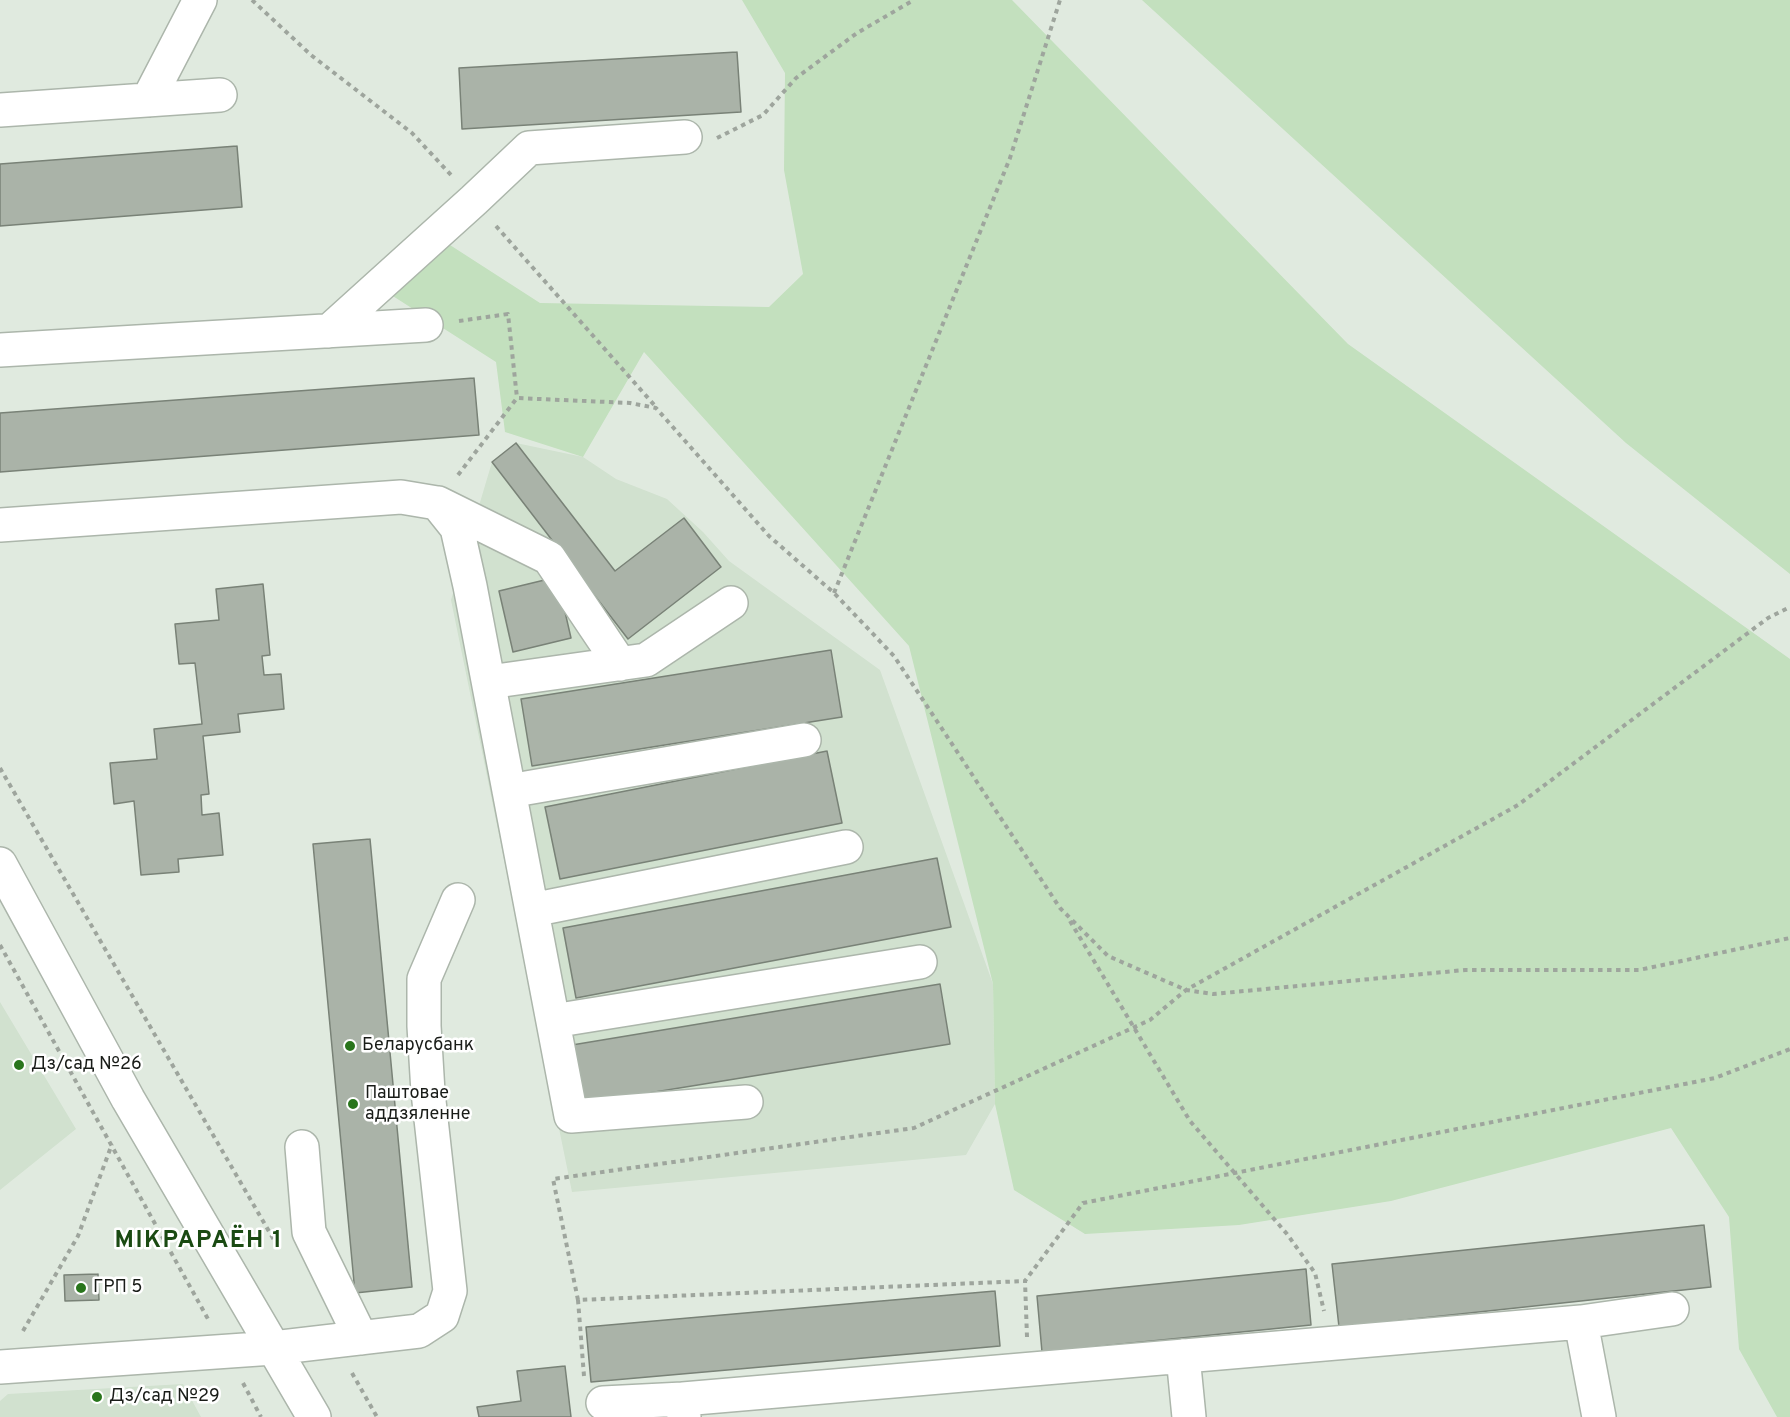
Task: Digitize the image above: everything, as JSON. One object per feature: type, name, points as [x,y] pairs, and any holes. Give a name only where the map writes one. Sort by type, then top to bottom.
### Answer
[{"type":"street","points":[[148,100],[200,0]]},
{"type":"street","points":[[0,110],[220,95]]},
{"type":"street","points":[[329,331],[529,148],[685,137]]},
{"type":"street","points":[[0,350],[426,325]]},
{"type":"street","points":[[0,525],[401,497],[437,503],[549,558],[620,664]]},
{"type":"street","points":[[437,503],[457,528],[470,586],[571,1116],[746,1102]]},
{"type":"street","points":[[489,682],[646,660],[731,603]]},
{"type":"street","points":[[509,791],[804,740]]},
{"type":"street","points":[[532,910],[846,847]]},
{"type":"street","points":[[0,864],[128,1099],[314,1417]]},
{"type":"street","points":[[0,1367],[225,1352],[347,1340],[419,1331],[442,1316],[450,1292],[428,1092],[424,979],[458,900]]},
{"type":"street","points":[[553,1021],[920,962]]},
{"type":"street","points":[[302,1147],[309,1232],[347,1340]]},
{"type":"street","points":[[603,1403],[683,1408],[1027,1369],[1581,1322],[1671,1309]]},
{"type":"street","points":[[1581,1322],[1599,1417]]},
{"type":"street","points":[[1183,1356],[1189,1417]]},
{"type":"path","points":[[685,137],[720,138],[763,115],[796,78],[857,33],[914,0]]},
{"type":"path","points":[[834,593],[1010,158],[1060,0]]},
{"type":"path","points":[[426,325],[508,314],[517,398],[437,503]]},
{"type":"path","points":[[517,398],[630,404],[656,408],[769,536],[834,593],[894,656],[1066,915],[1108,956],[1186,990],[1213,994],[1465,970],[1639,970],[1790,938]]},
{"type":"path","points":[[603,1403],[585,1393],[578,1300],[553,1179],[914,1128],[1150,1020],[1186,990],[1518,805],[1768,618],[1790,607]]},
{"type":"path","points":[[0,768],[280,1249]]},
{"type":"path","points":[[1066,915],[1190,1120],[1287,1234],[1315,1273],[1331,1344]]},
{"type":"path","points":[[0,945],[261,1417]]},
{"type":"path","points":[[1027,1369],[1025,1281],[1083,1203],[1715,1078],[1790,1049]]},
{"type":"path","points":[[22,1333],[78,1236],[128,1099]]},
{"type":"path","points":[[578,1300],[1025,1281]]},
{"type":"path","points":[[347,1340],[377,1417]]},
{"type":"shaded area","points":[[516,443],[583,457],[616,479],[667,499],[703,532],[729,561],[880,670],[993,984],[995,1104],[966,1155],[572,1192],[451,600],[492,462]]},
{"type":"shaded area","name":"Дз/сад №26","points":[[0,1002],[76,1129],[0,1190]]},
{"type":"shaded area","name":"Дз/сад №29","points":[[183,1384],[201,1417],[0,1417],[0,1401],[8,1394]]},
{"type":"green space","points":[[742,0],[1012,0],[1348,344],[1790,659],[1790,1417],[1777,1417],[1739,1349],[1729,1217],[1671,1128],[1391,1201],[1239,1225],[1085,1234],[1014,1190],[995,1104],[993,984],[909,646],[644,352],[583,457],[505,432],[496,362],[385,291],[422,227],[540,303],[769,307],[803,274],[784,170],[785,73]]},
{"type":"green space","points":[[1142,0],[1790,0],[1790,574],[1626,443]]},
{"type":"building","points":[[737,52],[741,112],[462,129],[459,68]]},
{"type":"building","points":[[237,146],[242,207],[0,226],[0,164]]},
{"type":"building","points":[[474,378],[479,435],[0,472],[0,413]]},
{"type":"building","points":[[516,443],[615,571],[684,518],[721,567],[628,639],[492,462]]},
{"type":"building","points":[[557,577],[571,638],[513,652],[499,591]]},
{"type":"building","points":[[263,584],[270,655],[262,656],[264,675],[281,674],[284,709],[238,714],[240,732],[203,736],[209,794],[201,795],[202,815],[219,813],[223,855],[178,859],[179,872],[141,875],[134,801],[114,804],[110,763],[157,759],[154,729],[202,724],[195,663],[179,664],[175,624],[219,620],[216,589]]},
{"type":"building","points":[[831,650],[842,717],[532,766],[521,699]]},
{"type":"building","points":[[827,751],[842,823],[560,879],[545,807]]},
{"type":"building","points":[[370,839],[412,1287],[355,1293],[313,844]]},
{"type":"building","points":[[937,858],[951,927],[576,998],[563,928]]},
{"type":"building","points":[[940,984],[950,1044],[581,1104],[572,1045]]},
{"type":"building","points":[[1704,1225],[1711,1287],[1339,1327],[1332,1264]]},
{"type":"building","points":[[1306,1269],[1311,1325],[1042,1352],[1037,1296]]},
{"type":"building","name":"ГРП 5","points":[[98,1274],[99,1300],[65,1301],[64,1275]]},
{"type":"building","points":[[995,1291],[1000,1346],[591,1382],[586,1327]]},
{"type":"building","points":[[565,1366],[571,1417],[479,1417],[477,1407],[521,1401],[517,1371]]},
{"type":"place","name":"Беларусбанк","points":[[350,1046]]},
{"type":"place","name":"Дз/сад №26","points":[[19,1065]]},
{"type":"place","name":"Паштовае аддзяленне","points":[[353,1104]]},
{"type":"place","name":"ГРП 5","points":[[81,1288]]},
{"type":"place","name":"Дз/сад №29","points":[[97,1397]]},
{"type":"district","name":"МІКРАРАЁН 1","points":[[199,1242]]}]
